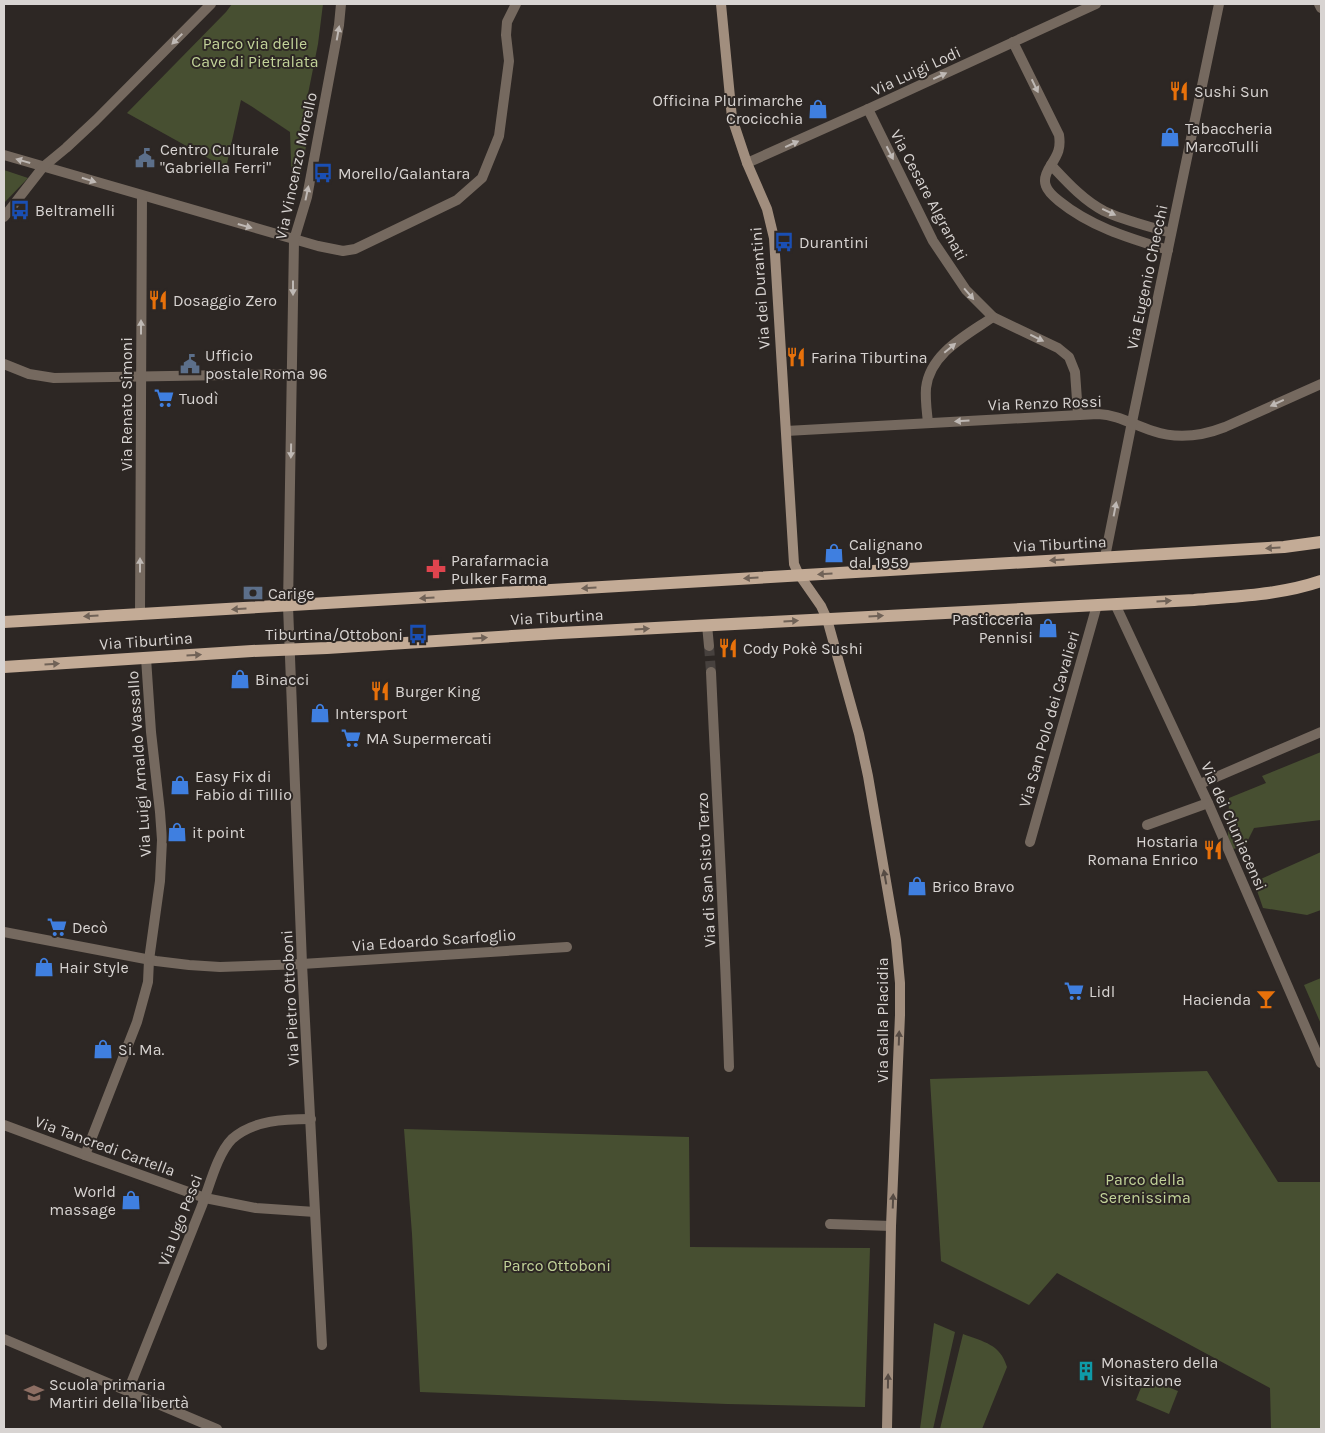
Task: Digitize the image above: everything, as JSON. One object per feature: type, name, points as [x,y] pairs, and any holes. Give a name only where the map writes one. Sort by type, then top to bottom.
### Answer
[{"type":"main road","name":"Via dei Durantini","points":[[721,4],[732,118],[747,163],[767,209],[774,238],[792,553],[800,575]]},
{"type":"main road","name":"Via Tiburtina","points":[[4,622],[1284,548],[1321,542]]},
{"type":"main road","points":[[800,575],[828,619]]},
{"type":"main road","name":"Via Tiburtina","points":[[4,667],[707,625],[1115,604],[1263,594],[1321,581]]},
{"type":"main road","name":"Via Galla Placidia","points":[[828,619],[855,718],[868,776],[898,954],[900,1015],[891,1226],[887,1429]]},
{"type":"street","points":[[4,217],[42,167],[96,120],[211,4]]},
{"type":"street","name":"Via Vincenzo Morello","points":[[288,606],[294,240],[306,197],[339,25],[341,4]]},
{"type":"street","points":[[4,155],[294,240],[335,250],[355,249],[457,200],[482,178],[499,136],[509,61],[506,35],[507,22],[516,4]]},
{"type":"street","name":"Via Luigi Lodi","points":[[747,163],[1096,4]]},
{"type":"street","name":"Via Eugenio Checchi","points":[[1106,557],[1132,422],[1219,4]]},
{"type":"street","points":[[1319,4],[1321,8]]},
{"type":"street","points":[[1013,42],[1058,135],[1060,149],[1045,175],[1046,187],[1051,194],[1085,219],[1106,230],[1168,250]]},
{"type":"street","name":"Via Cesare Algranati","points":[[868,109],[938,249],[966,290],[994,317],[1058,348],[1069,357],[1075,372],[1078,414]]},
{"type":"street","points":[[1051,165],[1080,194],[1098,207],[1120,217],[1172,233]]},
{"type":"street","name":"Via Renato Simoni","points":[[140,613],[142,196]]},
{"type":"street","points":[[928,424],[926,390],[932,369],[940,357],[952,346],[994,317]]},
{"type":"street","points":[[4,364],[29,374],[54,378],[293,374]]},
{"type":"street","name":"Via Renzo Rossi","points":[[786,431],[1098,414],[1114,415],[1151,431],[1187,435],[1207,433],[1225,427],[1321,384]]},
{"type":"street","name":"Via dei Cluniacensi","points":[[1115,604],[1200,784],[1321,1063]]},
{"type":"street","name":"Via San Polo dei Cavalieri","points":[[1030,842],[1097,605]]},
{"type":"street","points":[[288,606],[290,650]]},
{"type":"street","points":[[707,625],[709,646]]},
{"type":"street","name":"Via Pietro Ottoboni","points":[[290,650],[302,964],[322,1345]]},
{"type":"street","name":"Via Luigi Arnaldo Vassallo","points":[[85,1155],[141,1009],[148,982],[149,960],[158,902],[162,840],[146,658]]},
{"type":"street","name":"Via di San Sisto Terzo","points":[[711,672],[718,839],[725,942],[729,1067]]},
{"type":"street","points":[[1200,784],[1321,732]]},
{"type":"street","points":[[1147,825],[1208,803]]},
{"type":"street","name":"Via Edoardo Scarfoglio","points":[[4,932],[149,960],[220,967],[302,964],[567,947]]},
{"type":"street","name":"Via Ugo Pesci","points":[[128,1391],[223,1151],[236,1136],[264,1123],[311,1119]]},
{"type":"street","name":"Via Tancredi Cartella","points":[[4,1125],[205,1198],[256,1208],[315,1212]]},
{"type":"street","points":[[830,1224],[891,1226]]},
{"type":"street","points":[[4,1339],[217,1429]]},
{"type":"green space","name":"Parco via delle Cave di Pietralata","points":[[232,4],[323,4],[318,44],[302,124],[310,125],[298,189],[292,189],[290,132],[241,100],[226,168],[127,113]]},
{"type":"green space","points":[[4,170],[28,178],[4,203]]},
{"type":"green space","points":[[1321,752],[1321,820],[1254,828],[1245,846],[1233,849],[1228,837],[1229,798],[1266,783],[1262,776]]},
{"type":"green space","points":[[1321,852],[1321,910],[1307,915],[1263,908],[1254,882]]},
{"type":"green space","points":[[1321,978],[1321,1024],[1304,985]]},
{"type":"green space","name":"Parco della Serenissima","points":[[1207,1071],[1278,1182],[1321,1182],[1321,1429],[1271,1429],[1270,1388],[1057,1273],[1029,1305],[941,1261],[930,1079]]},
{"type":"green space","name":"Parco Ottoboni","points":[[404,1129],[689,1137],[690,1247],[870,1248],[865,1407],[727,1404],[420,1392],[412,1234]]},
{"type":"green space","points":[[934,1323],[955,1332],[933,1429],[920,1429]]},
{"type":"green space","points":[[963,1334],[996,1349],[1004,1359],[1007,1367],[982,1429],[940,1429]]},
{"type":"green space","points":[[1145,1378],[1178,1391],[1169,1414],[1136,1400]]},
{"type":"tunnel","points":[[709,646],[711,672]]},
{"type":"place","name":"Sushi Sun","points":[[1179,91]]},
{"type":"place","name":"Officina Plurimarche Crocicchia","points":[[818,109]]},
{"type":"place","name":"Tabaccheria MarcoTulli","points":[[1170,137]]},
{"type":"place","name":"Centro Culturale \"Gabriella Ferri\"","points":[[145,158]]},
{"type":"place","name":"Morello/Galantara","points":[[323,173]]},
{"type":"place","name":"Beltramelli","points":[[20,210]]},
{"type":"place","name":"Durantini","points":[[784,242]]},
{"type":"place","name":"Dosaggio Zero","points":[[158,300]]},
{"type":"place","name":"Farina Tiburtina","points":[[796,357]]},
{"type":"place","name":"Ufficio postale Roma 96","points":[[190,364]]},
{"type":"place","name":"Tuodì","points":[[164,398]]},
{"type":"place","name":"Calignano dal 1959","points":[[834,553]]},
{"type":"place","name":"Parafarmacia Pulker Farma","points":[[436,569]]},
{"type":"place","name":"Carige","points":[[253,593]]},
{"type":"place","name":"Pasticceria Pennisi","points":[[1048,628]]},
{"type":"place","name":"Tiburtina/Ottoboni","points":[[418,634]]},
{"type":"place","name":"Cody Pokè Sushi","points":[[728,648]]},
{"type":"place","name":"Binacci","points":[[240,679]]},
{"type":"place","name":"Burger King","points":[[380,691]]},
{"type":"place","name":"Intersport","points":[[320,713]]},
{"type":"place","name":"MA Supermercati","points":[[351,738]]},
{"type":"place","name":"Easy Fix di Fabio di Tillio","points":[[180,785]]},
{"type":"place","name":"it point","points":[[177,832]]},
{"type":"place","name":"Hostaria Romana Enrico","points":[[1213,850]]},
{"type":"place","name":"Brico Bravo","points":[[917,886]]},
{"type":"place","name":"Decò","points":[[57,927]]},
{"type":"place","name":"Hair Style","points":[[44,967]]},
{"type":"place","name":"Lidl","points":[[1074,991]]},
{"type":"place","name":"Hacienda","points":[[1266,999]]},
{"type":"place","name":"Si. Ma.","points":[[103,1049]]},
{"type":"place","name":"World massage","points":[[131,1200]]},
{"type":"place","name":"Monastero della Visitazione","points":[[1086,1371]]},
{"type":"place","name":"Scuola primaria Martiri della libertà","points":[[34,1393]]}]
